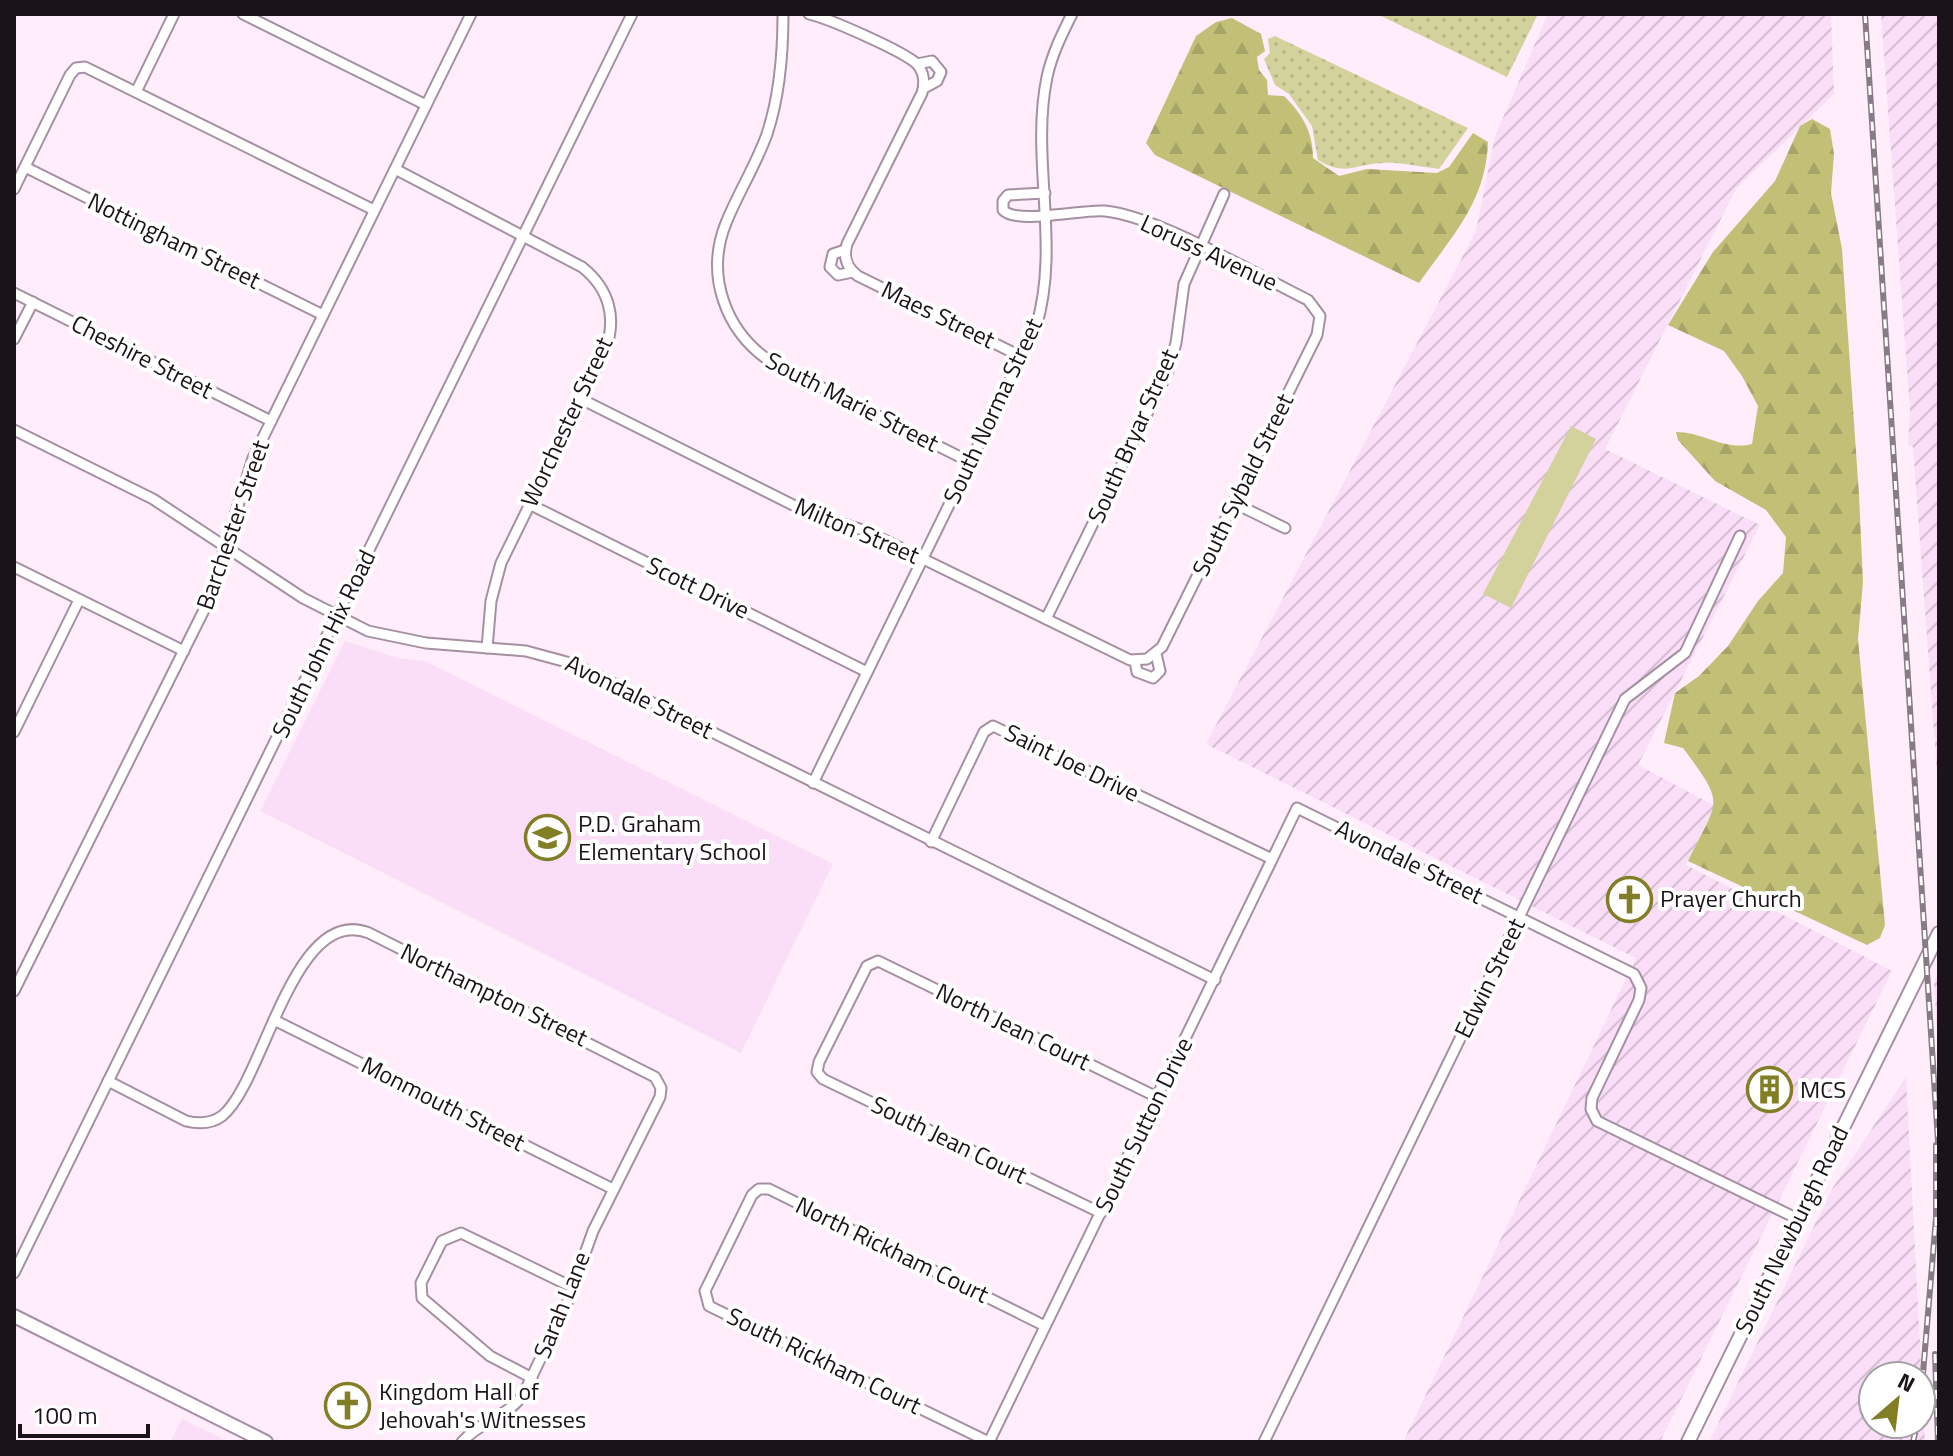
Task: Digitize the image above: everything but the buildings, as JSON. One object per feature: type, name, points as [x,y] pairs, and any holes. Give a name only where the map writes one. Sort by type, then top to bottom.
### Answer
[{"type":"main road","name":"South Newburgh Road","points":[[1688,1442],[1939,933]]},
{"type":"main road","points":[[14,1316],[266,1442]]},
{"type":"street","points":[[136,92],[174,14]]},
{"type":"street","points":[[243,14],[426,105]]},
{"type":"street","name":"Barchester Street","points":[[14,991],[21,984],[207,604],[243,481],[471,14]]},
{"type":"street","name":"South John Hix Road","points":[[14,1273],[632,14]]},
{"type":"street","name":"South Marie Street","points":[[783,14],[780,75],[772,117],[719,245],[718,279],[725,308],[743,338],[771,362],[970,462]]},
{"type":"street","name":"Maes Street","points":[[809,14],[832,21],[917,64],[932,61],[941,72],[937,81],[924,88],[845,250],[846,261],[853,272],[1022,357]]},
{"type":"street","name":"South Norma Street","points":[[813,783],[1022,357],[1043,299],[1045,91],[1055,49],[1072,14]]},
{"type":"street","points":[[917,64],[924,88]]},
{"type":"street","points":[[14,189],[76,68],[85,67],[374,210]]},
{"type":"street","name":"Nottingham Street","points":[[25,167],[323,315]]},
{"type":"street","name":"Worchester Street","points":[[395,169],[589,272],[608,301],[612,317],[609,339],[497,576],[487,648]]},
{"type":"street","name":"Loruss Avenue","points":[[1045,193],[1010,194],[1002,206],[1005,213],[1013,217],[1119,213],[1145,221],[1308,300],[1319,312]]},
{"type":"street","name":"South Bryar Street","points":[[1046,619],[1168,371],[1176,343],[1184,284],[1224,194]]},
{"type":"street","name":"Maes Street","points":[[845,250],[833,254],[830,267],[838,275],[853,272]]},
{"type":"street","name":"Cheshire Street","points":[[14,293],[271,421]]},
{"type":"street","points":[[14,339],[33,302]]},
{"type":"street","name":"South Sybald Street","points":[[1153,678],[1160,671],[1152,657],[1234,503],[1317,335],[1319,312]]},
{"type":"street","name":"Milton Street","points":[[581,399],[813,515],[866,531],[1135,661],[1137,672],[1153,678]]},
{"type":"street","name":"Avondale Street","points":[[14,430],[153,499],[338,617],[397,639],[539,653],[574,664],[1215,980]]},
{"type":"street","points":[[1234,503],[1285,528]]},
{"type":"street","name":"Scott Drive","points":[[529,504],[867,672]]},
{"type":"street","name":"Edwin Street","points":[[1264,1442],[1625,699],[1685,653],[1740,536]]},
{"type":"street","points":[[14,567],[184,651]]},
{"type":"street","points":[[14,732],[79,600]]},
{"type":"street","points":[[1135,661],[1152,657]]},
{"type":"street","name":"Saint Joe Drive","points":[[931,842],[984,732],[993,726],[1272,859]]},
{"type":"street","name":"Avondale Street","points":[[1297,808],[1629,970],[1639,981],[1639,1000],[1592,1098],[1591,1109],[1597,1121],[1798,1219]]},
{"type":"street","name":"South Sutton Drive","points":[[989,1442],[1297,808]]},
{"type":"street","name":"Northampton Street","points":[[274,1020],[323,939],[345,929],[369,933],[616,1055],[650,1073],[660,1084],[660,1097],[613,1189]]},
{"type":"street","name":"North Jean Court","points":[[823,1055],[869,964],[881,963],[1157,1097]]},
{"type":"street","points":[[108,1081],[186,1121],[200,1123],[217,1119],[232,1105],[274,1020]]},
{"type":"street","name":"Monmouth Street","points":[[274,1020],[613,1189]]},
{"type":"street","name":"South Jean Court","points":[[823,1055],[817,1072],[823,1079],[1101,1213]]},
{"type":"street","name":"Sarah Lane","points":[[462,1442],[479,1425],[514,1406],[532,1378],[574,1288],[593,1231],[613,1189]]},
{"type":"street","name":"North Rickham Court","points":[[705,1299],[705,1291],[755,1192],[769,1189],[1045,1326]]},
{"type":"street","points":[[532,1378],[490,1356],[454,1322],[424,1301],[420,1293],[421,1283],[442,1241],[461,1233],[574,1288]]},
{"type":"street","name":"South Rickham Court","points":[[705,1299],[712,1308],[989,1442]]},
{"type":"shaded area","points":[[1377,14],[1538,14],[1507,77]]},
{"type":"shaded area","points":[[1548,14],[1831,14],[1834,94],[1736,189],[1605,449],[1760,525],[1638,765],[1715,806],[1686,865],[1892,971],[1660,1442],[1403,1442],[1636,958],[1206,744],[1476,231],[1495,136]]},
{"type":"shaded area","points":[[1881,14],[1939,14],[1939,801],[1913,447],[1908,445],[1910,411]]},
{"type":"shaded area","points":[[1275,36],[1468,128],[1439,169],[1390,163],[1343,169],[1328,165],[1318,160],[1312,126],[1289,94],[1275,85],[1264,59],[1270,53],[1268,39]]},
{"type":"shaded area","points":[[1571,426],[1596,439],[1511,608],[1483,594]]},
{"type":"shaded area","name":"P.D. Graham Elementary School","points":[[345,641],[398,658],[425,661],[833,864],[741,1053],[260,811]]},
{"type":"shaded area","points":[[1939,972],[1939,1062],[1934,982]]},
{"type":"shaded area","points":[[1906,1077],[1921,1360],[1857,1360],[1857,1440],[1925,1442],[1709,1442],[1832,1189]]},
{"type":"shaded area","points":[[182,1419],[229,1442],[170,1442]]},
{"type":"green space","points":[[1232,18],[1261,34],[1265,51],[1257,57],[1259,70],[1267,80],[1268,95],[1284,96],[1309,131],[1313,158],[1339,176],[1367,169],[1437,173],[1449,167],[1473,133],[1488,142],[1486,163],[1474,201],[1455,234],[1419,283],[1155,155],[1146,143],[1196,36],[1216,22]]},
{"type":"green space","points":[[1812,119],[1830,129],[1834,154],[1831,193],[1842,249],[1859,495],[1863,582],[1858,639],[1885,925],[1880,938],[1867,945],[1688,861],[1711,813],[1712,793],[1683,748],[1664,743],[1675,693],[1699,676],[1728,646],[1758,601],[1783,573],[1786,537],[1766,510],[1715,481],[1678,440],[1676,432],[1733,445],[1752,444],[1758,406],[1724,351],[1668,325],[1713,252],[1775,181],[1800,126]]},
{"type":"railway","points":[[1865,14],[1939,1157]]},
{"type":"railway","points":[[1936,1145],[1936,1229]]},
{"type":"railway","points":[[1924,1360],[1936,1218]]},
{"type":"railway","points":[[1935,1354],[1938,1442]]},
{"type":"place","name":"P.D. Graham Elementary School","points":[[547,838]]},
{"type":"place","name":"Prayer Church","points":[[1629,899]]},
{"type":"place","name":"MCS","points":[[1769,1090]]},
{"type":"place","name":"Kingdom Hall of Jehovah's Witnesses","points":[[348,1406]]}]
